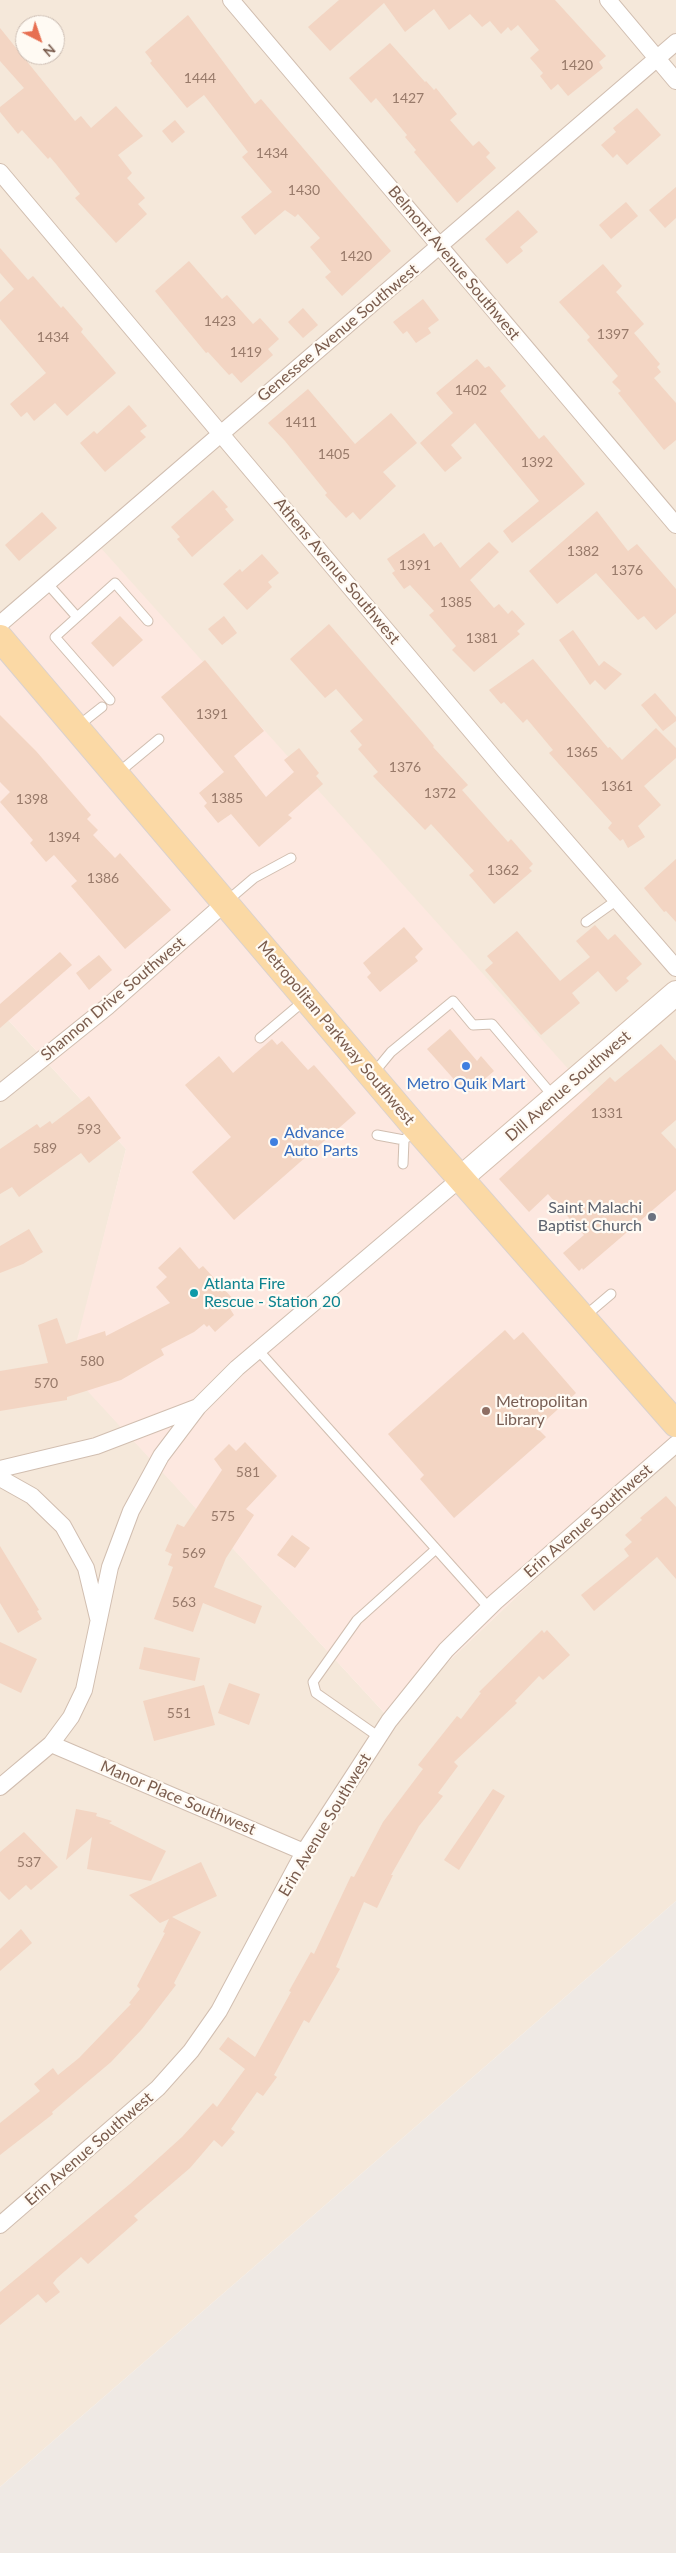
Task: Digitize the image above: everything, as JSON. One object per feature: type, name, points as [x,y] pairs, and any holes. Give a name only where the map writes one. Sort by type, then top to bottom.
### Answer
[{"type":"main road","name":"Metropolitan Parkway Southwest","points":[[0,638],[372,1075],[411,1134],[461,1178],[676,1424]]},
{"type":"main road","name":"Dill Avenue Southwest","points":[[461,1178],[676,993]]},
{"type":"street","name":"Belmont Avenue Southwest","points":[[231,0],[676,525]]},
{"type":"street","points":[[608,0],[676,81]]},
{"type":"street","name":"Genessee Avenue Southwest","points":[[0,624],[676,42]]},
{"type":"street","name":"Athens Avenue Southwest","points":[[0,172],[676,968]]},
{"type":"street","name":"Shannon Drive Southwest","points":[[0,1093],[107,1007],[225,903]]},
{"type":"street","points":[[0,1787],[51,1744],[71,1717],[84,1690],[110,1567],[130,1512],[161,1456],[198,1407],[258,1350],[461,1178]]},
{"type":"street","points":[[0,1469],[96,1446],[198,1407]]},
{"type":"street","name":"Erin Avenue Southwest","points":[[0,2225],[158,2088],[191,2051],[219,2011],[304,1852],[379,1737],[446,1650],[489,1608],[676,1444]]},
{"type":"street","points":[[0,1478],[32,1496],[63,1526],[86,1568],[99,1622]]},
{"type":"street","name":"Manor Place Southwest","points":[[51,1744],[304,1852]]},
{"type":"lane","points":[[47,583],[77,617]]},
{"type":"lane","points":[[110,700],[55,637],[115,583],[148,621]]},
{"type":"lane","points":[[76,728],[102,707]]},
{"type":"lane","points":[[116,775],[159,739]]},
{"type":"lane","points":[[225,903],[254,878],[291,858]]},
{"type":"lane","points":[[586,922],[617,900]]},
{"type":"lane","points":[[260,1038],[307,998]]},
{"type":"lane","points":[[372,1075],[391,1052],[453,1001],[474,1025],[492,1024],[554,1098]]},
{"type":"lane","points":[[377,1135],[411,1134],[403,1164]]},
{"type":"lane","points":[[583,1318],[611,1294]]},
{"type":"lane","points":[[258,1350],[489,1608]]},
{"type":"lane","points":[[379,1737],[316,1693],[313,1682],[357,1620],[436,1549]]},
{"type":"shaded area","points":[[0,0],[676,0],[676,1189],[0,618]]},
{"type":"shaded area","points":[[92,538],[676,1189],[676,1445],[389,1718],[69,1371],[126,1149],[0,1011],[0,618]]},
{"type":"shaded area","points":[[0,1011],[126,1149],[70,1371],[389,1718],[676,1445],[676,1901],[0,2487]]},
{"type":"shaded area","points":[[676,1901],[676,2553],[0,2553],[0,2487]]},
{"type":"building","points":[[339,0],[555,0],[606,56],[599,62],[603,68],[568,96],[558,84],[551,90],[540,76],[543,73],[530,58],[539,50],[518,25],[511,31],[508,27],[501,34],[490,21],[482,27],[470,14],[449,30],[434,9],[405,32],[384,3],[330,51],[308,27]]},
{"type":"building","points":[[188,15],[255,104],[261,99],[391,251],[342,296],[325,277],[331,272],[310,247],[320,238],[298,214],[295,217],[285,210],[255,235],[241,217],[272,192],[242,157],[248,152],[204,95],[187,108],[150,63],[152,61],[145,52]]},
{"type":"building","points":[[0,28],[15,47],[15,65],[30,65],[75,121],[81,116],[91,128],[116,106],[143,136],[118,155],[132,173],[127,178],[145,198],[138,204],[147,214],[116,243],[75,198],[80,194],[50,157],[48,159],[22,130],[18,134],[0,112],[0,107],[24,88],[0,61]]},
{"type":"building","points":[[390,43],[425,82],[434,90],[436,88],[457,114],[450,120],[473,146],[479,141],[490,153],[486,157],[496,168],[457,203],[414,152],[416,150],[405,137],[407,135],[376,98],[371,103],[349,78]]},
{"type":"building","points":[[637,108],[661,135],[627,165],[617,154],[613,158],[601,145],[616,132],[613,128]]},
{"type":"building","points":[[175,120],[185,132],[172,143],[162,131]]},
{"type":"building","points":[[676,187],[676,218],[665,228],[649,210]]},
{"type":"building","points":[[626,202],[638,216],[611,239],[599,225]]},
{"type":"building","points":[[518,210],[538,232],[520,247],[523,251],[507,264],[485,239]]},
{"type":"building","points":[[0,248],[28,280],[33,276],[61,308],[63,306],[83,329],[81,332],[116,373],[67,416],[55,403],[34,421],[27,412],[21,417],[10,404],[46,373],[0,319],[0,302],[14,289],[0,273]]},
{"type":"building","points":[[189,261],[222,299],[227,295],[253,324],[260,318],[279,339],[268,349],[273,355],[241,383],[232,373],[229,375],[208,352],[206,353],[155,291]]},
{"type":"building","points":[[603,264],[622,286],[616,292],[644,324],[634,333],[660,364],[657,367],[661,372],[654,378],[676,403],[676,440],[664,450],[618,393],[621,391],[612,382],[618,376],[587,340],[590,337],[559,302]]},
{"type":"building","points":[[423,299],[439,320],[428,328],[431,333],[416,343],[407,331],[403,334],[393,322]]},
{"type":"building","points":[[303,308],[318,325],[303,338],[288,322]]},
{"type":"building","points":[[477,359],[485,368],[489,366],[506,386],[500,391],[539,439],[544,435],[585,484],[512,543],[503,531],[539,501],[475,423],[451,445],[462,458],[445,472],[420,443],[453,413],[436,393]]},
{"type":"building","points":[[308,389],[355,444],[391,413],[417,443],[383,472],[396,486],[360,520],[353,512],[346,518],[325,495],[327,493],[285,441],[268,423]]},
{"type":"building","points":[[129,405],[147,426],[140,431],[146,437],[105,472],[80,443],[94,431],[97,434]]},
{"type":"building","points":[[213,490],[228,507],[225,509],[234,520],[192,557],[177,539],[180,537],[171,527]]},
{"type":"building","points":[[597,511],[628,551],[637,544],[676,589],[676,613],[656,630],[644,616],[638,620],[596,573],[557,604],[529,571]]},
{"type":"building","points":[[42,512],[57,528],[19,561],[5,545]]},
{"type":"building","points":[[424,533],[434,547],[441,542],[460,568],[489,542],[499,552],[470,580],[494,608],[499,604],[508,614],[512,610],[525,624],[517,631],[520,634],[474,672],[452,650],[456,646],[429,615],[434,611],[410,585],[404,589],[392,573],[395,571],[387,559]]},
{"type":"building","points":[[262,554],[279,573],[268,582],[272,587],[247,610],[223,584],[240,569],[242,572]]},
{"type":"building","points":[[120,616],[143,640],[113,667],[91,643]]},
{"type":"building","points":[[224,616],[237,633],[222,645],[208,629]]},
{"type":"building","points":[[329,624],[424,734],[433,747],[468,785],[462,790],[508,842],[511,839],[533,864],[529,868],[532,871],[494,904],[469,875],[474,871],[431,824],[425,830],[373,776],[378,772],[358,749],[362,745],[350,731],[363,720],[336,689],[325,698],[290,659]]},
{"type":"building","points":[[573,630],[599,666],[604,661],[622,674],[605,690],[595,680],[590,685],[559,640]]},
{"type":"building","points":[[533,659],[608,748],[610,747],[622,760],[656,728],[676,748],[676,758],[644,786],[661,805],[638,826],[645,837],[628,848],[623,839],[620,841],[608,828],[612,823],[549,753],[553,750],[527,719],[523,723],[504,702],[501,704],[489,690]]},
{"type":"building","points":[[205,660],[264,731],[234,756],[266,797],[294,772],[284,760],[299,748],[319,773],[316,776],[323,784],[288,815],[292,818],[259,847],[231,814],[218,823],[204,806],[207,803],[199,793],[224,772],[161,697]]},
{"type":"building","points":[[655,693],[676,717],[676,721],[663,731],[641,705]]},
{"type":"building","points":[[0,715],[36,751],[91,815],[87,819],[98,830],[93,835],[115,858],[120,853],[171,910],[125,949],[71,886],[77,881],[54,855],[46,862],[30,843],[33,840],[0,802],[10,792],[0,782]]},
{"type":"building","points":[[676,859],[676,922],[666,911],[664,912],[644,888]]},
{"type":"building","points":[[595,925],[608,940],[615,934],[642,964],[626,978],[629,981],[616,992],[598,971],[572,993],[580,1003],[541,1035],[485,970],[493,963],[487,956],[517,931],[560,981],[590,957],[576,941]]},
{"type":"building","points":[[404,927],[423,949],[415,957],[418,961],[380,992],[367,977],[371,973],[363,963]]},
{"type":"building","points":[[60,952],[72,965],[0,1028],[0,1004]]},
{"type":"building","points":[[99,955],[112,970],[89,990],[76,973]]},
{"type":"building","name":"Metro Quik Mart","points":[[450,1029],[477,1061],[481,1056],[494,1071],[467,1094],[427,1049]]},
{"type":"building","name":"Advance Auto Parts","points":[[272,1039],[277,1045],[282,1041],[308,1070],[314,1065],[356,1113],[234,1220],[192,1172],[231,1137],[185,1085],[219,1056],[233,1073]]},
{"type":"building","points":[[661,1044],[676,1061],[676,1120],[661,1133],[676,1149],[676,1190],[583,1270],[582,1268],[579,1271],[563,1253],[584,1235],[548,1194],[529,1212],[499,1179],[610,1077],[615,1082]]},
{"type":"building","points":[[89,1096],[121,1138],[89,1163],[81,1153],[19,1197],[12,1187],[0,1194],[0,1149],[37,1124],[40,1128],[50,1121],[52,1124]]},
{"type":"building","points":[[29,1229],[43,1252],[23,1264],[0,1273],[0,1246]]},
{"type":"building","points":[[180,1247],[199,1269],[203,1266],[233,1299],[227,1304],[234,1315],[215,1332],[209,1325],[207,1327],[204,1324],[194,1332],[161,1349],[164,1355],[121,1380],[67,1397],[67,1400],[0,1411],[0,1371],[48,1363],[38,1325],[57,1318],[66,1344],[105,1331],[106,1336],[170,1303],[156,1287],[167,1277],[158,1268]]},
{"type":"building","name":"Metropolitan Library","points":[[505,1330],[514,1340],[523,1332],[576,1393],[537,1428],[546,1437],[454,1518],[420,1479],[424,1475],[388,1434]]},
{"type":"building","points":[[245,1442],[277,1476],[246,1509],[254,1515],[226,1558],[214,1587],[262,1606],[255,1624],[203,1603],[193,1632],[154,1619],[173,1567],[168,1565],[172,1554],[165,1551],[177,1524],[184,1527],[222,1470],[214,1459],[229,1444],[236,1451]]},
{"type":"building","points":[[666,1496],[676,1507],[676,1579],[657,1557],[594,1611],[581,1595],[629,1556],[624,1549],[632,1542],[625,1535],[642,1520],[640,1518]]},
{"type":"building","points":[[292,1535],[310,1548],[295,1568],[277,1555]]},
{"type":"building","points":[[0,1546],[39,1610],[37,1611],[42,1619],[18,1633],[0,1603]]},
{"type":"building","points":[[542,1630],[544,1633],[547,1630],[570,1655],[543,1680],[539,1676],[515,1701],[517,1703],[454,1762],[458,1766],[438,1793],[443,1796],[419,1826],[391,1875],[393,1875],[377,1908],[364,1902],[336,1967],[340,1969],[309,2023],[304,2020],[274,2075],[277,2077],[263,2096],[257,2092],[231,2129],[235,2132],[222,2147],[214,2140],[190,2168],[134,2216],[138,2220],[88,2264],[81,2257],[57,2278],[53,2283],[60,2292],[46,2303],[38,2294],[0,2325],[0,2292],[130,2184],[182,2137],[213,2103],[217,2107],[245,2069],[219,2049],[228,2037],[255,2057],[311,1952],[314,1954],[351,1876],[354,1877],[383,1822],[423,1769],[418,1765],[457,1716],[461,1719],[481,1693],[479,1692]]},
{"type":"building","points":[[0,1642],[37,1659],[21,1693],[0,1683]]},
{"type":"building","points":[[144,1647],[200,1658],[195,1681],[139,1669]]},
{"type":"building","points":[[229,1683],[260,1694],[249,1725],[218,1713]]},
{"type":"building","points":[[204,1685],[215,1725],[154,1741],[143,1701]]},
{"type":"building","points":[[493,1789],[505,1796],[459,1870],[444,1860]]},
{"type":"building","points":[[76,1809],[97,1813],[96,1816],[112,1821],[109,1823],[166,1851],[151,1881],[87,1869],[92,1837],[66,1860]]},
{"type":"building","points":[[24,1832],[58,1867],[31,1890],[26,1885],[9,1900],[0,1891],[0,1852]]},
{"type":"building","points":[[201,1862],[217,1896],[172,1917],[201,1932],[174,1983],[176,1985],[142,2029],[111,2062],[52,2112],[53,2114],[0,2155],[0,2123],[40,2091],[34,2084],[53,2068],[58,2075],[79,2058],[131,2004],[129,2003],[140,1989],[137,1986],[165,1933],[163,1932],[169,1919],[160,1923],[129,1895]]},
{"type":"building","points":[[21,1929],[32,1943],[0,1971],[0,1949]]},
{"type":"place","name":"Metro Quik Mart","points":[[466,1066]]},
{"type":"place","name":"Advance Auto Parts","points":[[274,1142]]},
{"type":"place","name":"Saint Malachi Baptist Church","points":[[652,1217]]},
{"type":"place","name":"Atlanta Fire Rescue - Station 20","points":[[194,1293]]},
{"type":"place","name":"Metropolitan Library","points":[[486,1411]]}]
